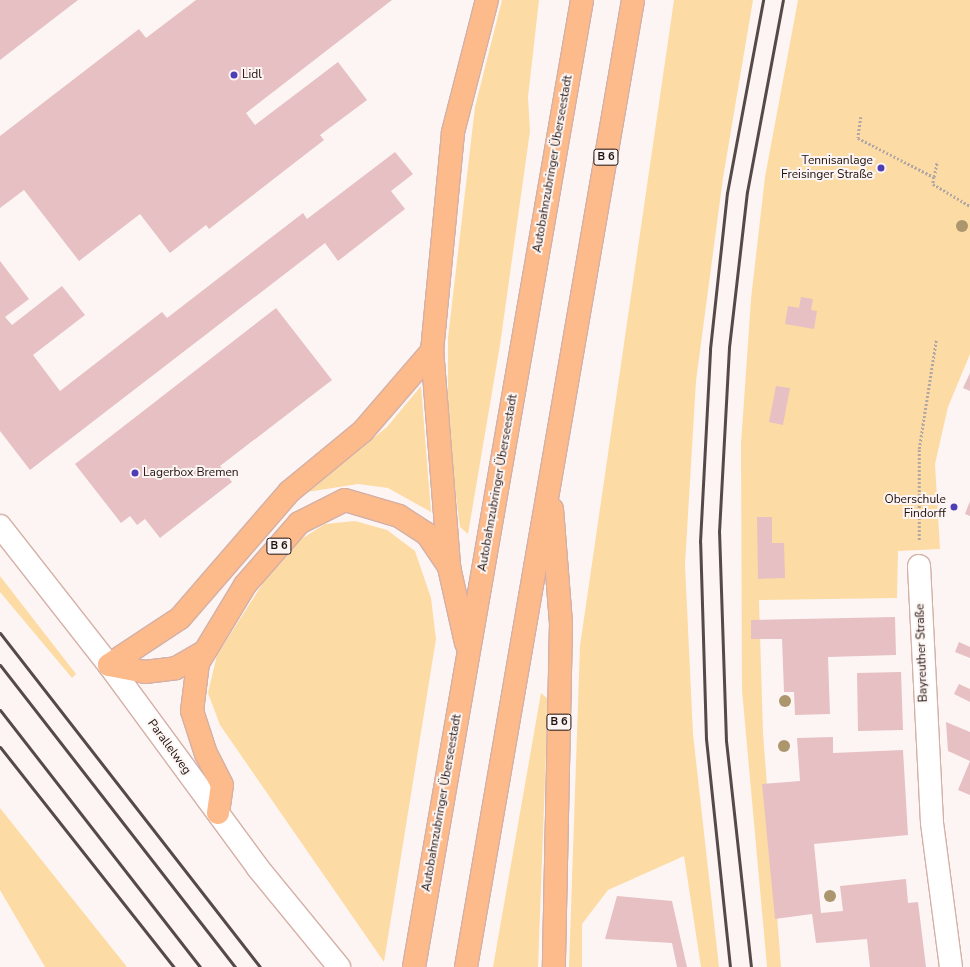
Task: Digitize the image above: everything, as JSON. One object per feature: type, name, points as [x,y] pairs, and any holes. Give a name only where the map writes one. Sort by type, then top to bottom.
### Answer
[{"type":"highway","name":"B 6","points":[[468,653],[449,567],[432,351],[453,132],[487,0]]},
{"type":"highway","name":"Autobahnzubringer Überseestadt","points":[[414,967],[582,0]]},
{"type":"highway","name":"B 6","points":[[466,967],[633,0]]},
{"type":"highway","name":"B 6","points":[[109,665],[180,618],[288,492],[363,431],[432,351]]},
{"type":"highway","name":"B 6","points":[[550,477],[561,624],[554,967]]},
{"type":"highway","name":"B 6","points":[[218,813],[222,785],[206,754],[192,711],[198,663],[245,586],[299,523],[345,500],[399,516],[427,534],[449,567]]},
{"type":"highway","name":"B 6","points":[[109,665],[145,672],[176,668],[204,652]]},
{"type":"street","name":"Parallelweg","points":[[0,526],[109,665],[218,813],[339,967]]},
{"type":"street","name":"Bayreuther Straße","points":[[919,566],[932,823],[951,967]]},
{"type":"path","points":[[861,116],[858,138],[934,178]]},
{"type":"path","points":[[938,161],[933,184],[970,206]]},
{"type":"path","points":[[919,566],[918,449],[936,340]]},
{"type":"shaded area","points":[[502,0],[539,0],[528,97],[530,131],[500,345],[468,534],[460,527],[454,481],[448,411],[448,338],[475,107]]},
{"type":"shaded area","points":[[674,0],[753,0],[723,178],[696,381],[685,565],[693,734],[719,967],[701,967],[684,856],[608,890],[582,924],[582,967],[569,967],[580,646]]},
{"type":"shaded area","points":[[798,0],[970,0],[970,354],[948,407],[935,464],[940,549],[898,551],[897,598],[759,600],[763,733],[781,967],[767,967],[742,690],[741,444],[751,299],[765,177]]},
{"type":"shaded area","points":[[421,386],[431,512],[388,488],[358,484],[307,492],[387,427]]},
{"type":"shaded area","points":[[355,521],[387,530],[415,551],[431,598],[436,639],[384,962],[220,725],[208,693],[217,655],[265,580],[295,543],[325,524]]},
{"type":"shaded area","points":[[0,576],[76,674],[72,678],[0,592]]},
{"type":"shaded area","points":[[541,693],[548,699],[538,967],[493,967]]},
{"type":"shaded area","points":[[0,808],[127,967],[45,967],[0,890]]},
{"type":"building","points":[[0,0],[78,0],[0,60]]},
{"type":"building","points":[[196,0],[392,0],[246,113],[255,125],[338,62],[367,100],[320,135],[324,140],[209,229],[206,225],[170,253],[140,214],[79,261],[24,190],[0,208],[0,136],[139,29],[146,38]]},
{"type":"building","points":[[395,152],[413,174],[391,191],[405,209],[338,261],[325,243],[30,470],[0,431],[0,261],[29,299],[5,317],[12,325],[62,286],[85,315],[33,355],[60,391],[162,312],[167,318],[303,213],[307,219]]},
{"type":"building","points":[[801,297],[813,299],[811,310],[817,311],[814,329],[785,324],[788,306],[799,308]]},
{"type":"building","points":[[276,308],[332,380],[220,466],[232,482],[160,538],[145,519],[137,525],[130,516],[121,523],[75,464]]},
{"type":"building","points":[[970,373],[970,391],[963,388]]},
{"type":"building","points":[[776,386],[790,388],[783,425],[769,422]]},
{"type":"building","points":[[970,501],[970,516],[965,514]]},
{"type":"building","points":[[757,517],[772,517],[772,543],[784,543],[785,578],[758,579]]},
{"type":"building","points":[[895,617],[896,655],[828,657],[830,714],[795,715],[794,692],[784,692],[782,639],[751,639],[751,620]]},
{"type":"building","points":[[959,642],[970,647],[970,658],[955,652]]},
{"type":"building","points":[[901,672],[903,730],[858,731],[857,673]]},
{"type":"building","points":[[959,684],[970,689],[970,702],[954,694]]},
{"type":"building","points":[[946,722],[970,732],[970,761],[948,751]]},
{"type":"building","points":[[833,737],[833,753],[903,750],[908,835],[814,844],[821,913],[843,911],[840,886],[906,879],[908,903],[918,902],[926,967],[870,967],[867,939],[816,943],[812,914],[775,919],[762,784],[800,781],[797,738]]},
{"type":"building","points":[[970,761],[970,795],[958,790]]},
{"type":"building","points":[[617,896],[672,901],[687,967],[677,967],[672,943],[605,939]]},
{"type":"railway","points":[[730,967],[706,739],[700,542],[710,349],[727,193],[763,0]]},
{"type":"railway","points":[[751,967],[726,741],[719,532],[729,347],[747,192],[783,0]]},
{"type":"railway","points":[[0,633],[260,967]]},
{"type":"railway","points":[[0,665],[235,967]]},
{"type":"railway","points":[[0,710],[200,967]]},
{"type":"railway","points":[[0,747],[174,967]]},
{"type":"place","name":"Lidl","points":[[234,75]]},
{"type":"place","name":"Tennisanlage Freisinger Straße","points":[[881,168]]},
{"type":"place","name":"Lagerbox Bremen","points":[[135,473]]},
{"type":"place","name":"Oberschule Findorff","points":[[954,507]]}]
